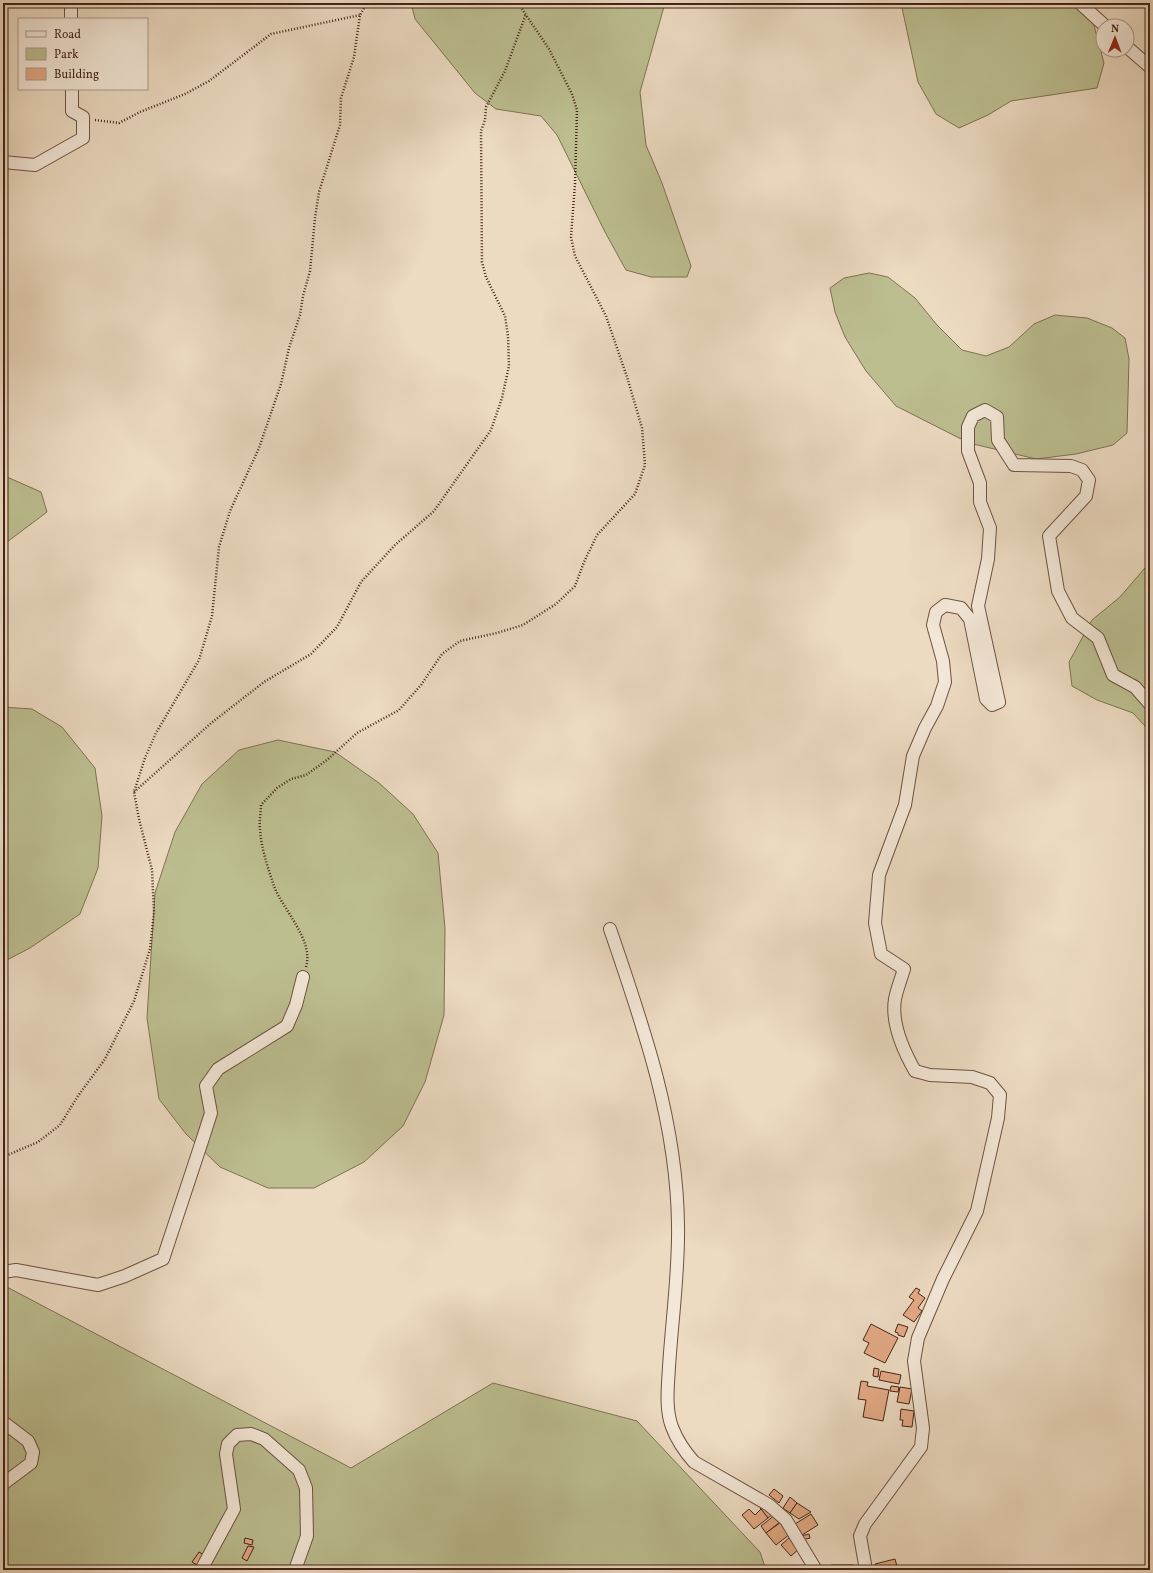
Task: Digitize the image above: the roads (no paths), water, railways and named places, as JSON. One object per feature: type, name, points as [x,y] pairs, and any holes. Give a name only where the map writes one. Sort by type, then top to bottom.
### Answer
[{"type":"street","points":[[71,3],[71,18]]},
{"type":"street","points":[[1080,3],[1096,18]]},
{"type":"street","points":[[1135,54],[1150,67]]},
{"type":"street","points":[[3,162],[35,165],[83,138],[83,117],[72,111],[72,90]]},
{"type":"street","points":[[866,1570],[860,1536],[865,1524],[921,1447],[923,1428],[914,1361],[918,1338],[943,1279],[977,1211],[998,1118],[1000,1095],[990,1083],[972,1077],[930,1075],[915,1071],[906,1055],[896,1020],[895,1000],[904,969],[882,954],[875,922],[879,875],[905,805],[913,756],[925,728],[937,706],[945,682],[943,661],[933,625],[936,612],[945,605],[961,608],[970,619],[986,699],[992,705],[999,702],[978,606],[988,559],[990,528],[980,502],[980,483],[968,451],[968,427],[973,416],[985,410],[997,417],[998,440],[1014,465],[1071,466],[1082,470],[1089,480],[1086,496],[1049,536],[1058,590],[1072,618],[1098,638],[1113,675],[1135,687],[1150,704]]},
{"type":"street","points":[[610,929],[644,1029],[661,1094],[666,1114],[675,1179],[678,1224],[677,1280],[671,1329],[667,1401],[671,1426],[685,1453],[694,1462],[769,1505],[786,1520],[816,1570]]},
{"type":"street","points":[[3,1272],[16,1270],[98,1286],[163,1259],[211,1113],[206,1086],[218,1069],[287,1026],[296,1005],[303,977]]},
{"type":"street","points":[[3,1422],[28,1442],[33,1452],[31,1463],[3,1484]]},
{"type":"street","points":[[201,1570],[234,1509],[226,1454],[228,1444],[237,1435],[252,1434],[264,1439],[299,1470],[306,1488],[307,1536],[295,1570]]}]
